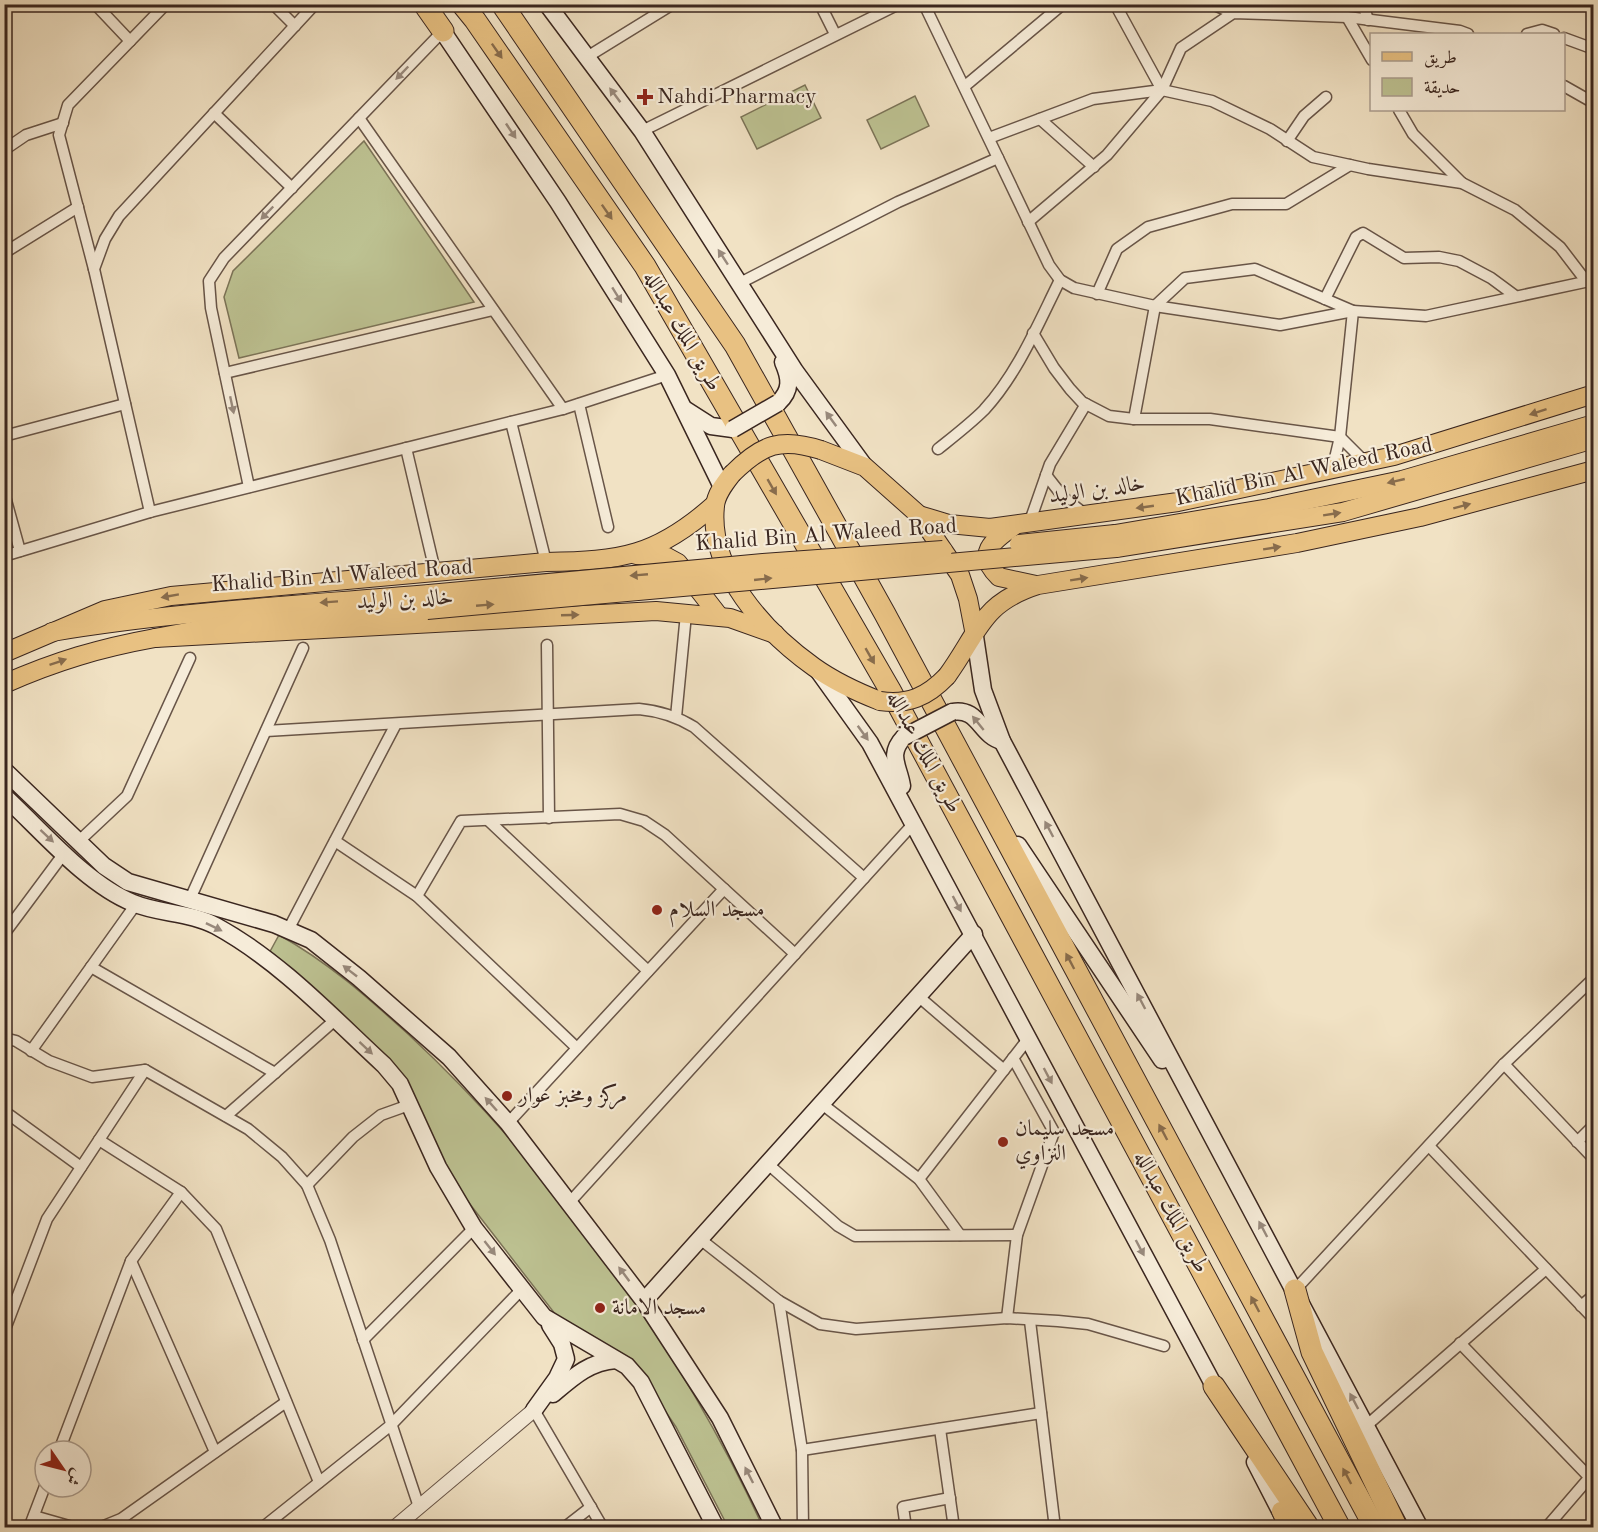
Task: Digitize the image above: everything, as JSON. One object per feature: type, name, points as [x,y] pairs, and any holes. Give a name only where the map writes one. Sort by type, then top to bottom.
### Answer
[{"type":"highway","points":[[422,4],[443,31]]},
{"type":"highway","name":"طريق الملك عبدالله","points":[[462,4],[645,266],[884,680],[1340,1527]]},
{"type":"highway","name":"طريق الملك عبدالله","points":[[502,4],[735,345],[969,770],[1375,1527]]},
{"type":"highway","points":[[1295,1290],[1312,1352],[1397,1527]]},
{"type":"highway","points":[[1214,1386],[1309,1527]]},
{"type":"main road","points":[[547,4],[642,131],[795,371],[865,467]]},
{"type":"main road","points":[[443,31],[558,202],[667,375],[723,488]]},
{"type":"main road","points":[[683,407],[696,418],[711,426],[733,429],[778,404],[787,393],[790,380],[776,338]]},
{"type":"main road","name":"خالد بن الوليد","points":[[920,515],[949,524],[990,528],[1178,502],[1332,471],[1464,436],[1593,394]]},
{"type":"main road","name":"Khalid Bin Al Waleed Road","points":[[1116,541],[1402,480],[1593,424]]},
{"type":"main road","name":"Khalid Bin Al Waleed Road","points":[[155,638],[219,626],[428,602],[1116,541],[1342,512],[1593,439]]},
{"type":"main road","name":"خالد بن الوليد","points":[[4,653],[105,610],[171,596],[435,571],[546,562],[601,561],[634,555],[689,528],[748,458],[770,445],[797,442],[865,467],[920,515],[960,575],[968,599],[974,630]]},
{"type":"main road","name":"خالد بن الوليد","points":[[723,488],[716,536],[721,559],[752,607],[777,635],[816,669],[880,701],[899,704],[933,689],[960,657],[974,630],[996,605],[1016,592],[1038,585],[1297,543],[1420,517],[1593,470]]},
{"type":"main road","points":[[1022,524],[996,538],[988,550],[988,562],[999,577],[1038,585]]},
{"type":"main road","points":[[634,555],[667,557],[678,563],[719,616]]},
{"type":"main road","name":"Khalid Bin Al Waleed Road","points":[[52,632],[134,618],[209,610],[428,602]]},
{"type":"main road","name":"خالد بن الوليد","points":[[4,684],[40,668],[100,648],[155,638],[656,611],[719,616],[745,621],[777,635]]},
{"type":"main road","points":[[974,630],[983,690],[1002,741],[1218,1143],[1420,1527]]},
{"type":"main road","points":[[816,669],[870,743],[902,801],[1289,1527]]},
{"type":"main road","points":[[902,801],[903,787],[893,758],[897,746],[904,737],[952,712],[963,711],[973,716],[988,735],[1002,741]]},
{"type":"main road","points":[[4,770],[78,842],[128,882],[288,930],[311,940],[359,978],[449,1057],[508,1123],[644,1301],[720,1418],[775,1527]]},
{"type":"main road","points":[[969,770],[1218,1143]]},
{"type":"main road","points":[[4,796],[92,878],[135,904],[180,912],[215,926],[259,953],[384,1065],[400,1084],[438,1167],[474,1228],[544,1317],[562,1344],[566,1359],[557,1378],[534,1410]]},
{"type":"main road","points":[[644,1301],[974,934]]},
{"type":"main road","points":[[544,1317],[627,1365],[641,1382],[716,1527]]},
{"type":"main road","points":[[534,1410],[578,1373],[598,1361],[616,1360]]},
{"type":"street","points":[[95,4],[130,41]]},
{"type":"street","points":[[150,512],[94,269],[59,135],[68,105],[166,4]]},
{"type":"street","points":[[273,4],[295,26]]},
{"type":"street","points":[[94,269],[105,240],[119,216],[315,4]]},
{"type":"street","points":[[587,57],[673,4]]},
{"type":"street","points":[[820,4],[835,34]]},
{"type":"street","points":[[642,131],[898,4]]},
{"type":"street","points":[[924,4],[1049,265],[1060,280],[1074,288],[1155,306],[1280,326],[1353,311],[1426,315],[1590,280]]},
{"type":"street","points":[[1115,4],[1162,90]]},
{"type":"street","points":[[1212,4],[1232,9],[1347,17],[1465,33]]},
{"type":"street","points":[[1363,4],[1368,20]]},
{"type":"street","points":[[964,86],[1061,5]]},
{"type":"street","points":[[1028,222],[1094,167],[1162,90],[1181,48],[1232,9]]},
{"type":"street","points":[[1347,17],[1370,58]]},
{"type":"street","points":[[1531,33],[1542,30],[1551,33]]},
{"type":"street","points":[[249,487],[211,308],[209,281],[224,258],[443,31]]},
{"type":"street","points":[[1565,39],[1593,49]]},
{"type":"street","points":[[1565,87],[1593,104]]},
{"type":"street","points":[[989,138],[1093,99],[1162,90],[1212,101],[1313,157],[1462,183],[1515,210],[1560,247],[1590,280]]},
{"type":"street","points":[[1287,141],[1304,116],[1326,97]]},
{"type":"street","points":[[1400,111],[1413,134],[1462,183]]},
{"type":"street","points":[[214,113],[292,188]]},
{"type":"street","points":[[359,118],[562,409]]},
{"type":"street","points":[[1040,119],[1094,167]]},
{"type":"street","points":[[4,150],[26,135],[63,123]]},
{"type":"street","points":[[740,283],[898,202],[998,158]]},
{"type":"street","points":[[1097,294],[1117,249],[1148,227],[1232,204],[1286,204],[1350,165]]},
{"type":"street","points":[[4,253],[78,207]]},
{"type":"street","points":[[1325,299],[1356,237],[1363,233],[1404,258],[1439,256],[1459,261],[1491,278],[1514,295]]},
{"type":"street","points":[[1134,419],[1155,306],[1185,278],[1255,269],[1353,311]]},
{"type":"street","points":[[938,449],[984,410],[1000,389],[1034,333],[1060,280]]},
{"type":"street","points":[[225,373],[492,310]]},
{"type":"street","points":[[1332,471],[1340,437],[1353,311]]},
{"type":"street","points":[[1034,333],[1054,368],[1086,404],[1109,416],[1134,419],[1210,419],[1340,437],[1365,462]]},
{"type":"street","points":[[4,556],[150,512],[562,409],[667,375]]},
{"type":"street","points":[[4,436],[125,404]]},
{"type":"street","points":[[579,404],[608,527]]},
{"type":"street","points":[[1022,524],[1063,437],[1086,404]]},
{"type":"street","points":[[511,422],[546,562]]},
{"type":"street","points":[[405,448],[435,571]]},
{"type":"street","points":[[1046,475],[1064,498],[1087,515]]},
{"type":"street","points":[[4,493],[20,551]]},
{"type":"street","points":[[676,717],[686,614]]},
{"type":"street","points":[[547,645],[549,818]]},
{"type":"street","points":[[190,899],[303,648]]},
{"type":"street","points":[[78,842],[127,796],[189,658]]},
{"type":"street","points":[[266,731],[548,717],[639,709],[676,717],[694,727],[864,878]]},
{"type":"street","points":[[288,930],[396,724]]},
{"type":"street","points":[[417,896],[461,821],[620,814],[644,821],[665,836],[795,954]]},
{"type":"street","points":[[488,820],[648,971]]},
{"type":"street","points":[[569,1203],[914,823]]},
{"type":"street","points":[[335,840],[417,896],[577,1048]]},
{"type":"street","points":[[4,934],[65,852]]},
{"type":"street","points":[[508,1123],[724,889]]},
{"type":"street","points":[[31,1051],[135,904]]},
{"type":"street","points":[[91,967],[275,1073]]},
{"type":"street","points":[[1295,1290],[1504,1064],[1593,978]]},
{"type":"street","points":[[918,996],[1004,1070]]},
{"type":"street","points":[[226,1116],[336,1020]]},
{"type":"street","points":[[4,1038],[49,1061],[92,1077],[145,1070],[248,1129],[282,1157],[307,1185],[330,1240],[418,1507]]},
{"type":"street","points":[[919,1179],[1028,1039]]},
{"type":"street","points":[[1007,1318],[1017,1235],[1054,1132],[1013,1058]]},
{"type":"street","points":[[1504,1064],[1593,1159]]},
{"type":"street","points":[[4,1332],[47,1219],[145,1070]]},
{"type":"street","points":[[822,1104],[919,1179],[960,1236]]},
{"type":"street","points":[[307,1185],[353,1137],[381,1115],[409,1106]]},
{"type":"street","points":[[4,1111],[81,1167]]},
{"type":"street","points":[[1577,1142],[1593,1125]]},
{"type":"street","points":[[99,1140],[180,1192],[216,1229],[319,1482]]},
{"type":"street","points":[[1429,1146],[1593,1319]]},
{"type":"street","points":[[768,1164],[838,1226],[855,1236],[1017,1235]]},
{"type":"street","points":[[64,1439],[131,1261],[180,1192]]},
{"type":"street","points":[[363,1340],[474,1228]]},
{"type":"street","points":[[700,1239],[779,1301],[820,1324],[856,1329],[1007,1318],[1088,1324],[1164,1346]]},
{"type":"street","points":[[131,1261],[215,1452]]},
{"type":"street","points":[[1366,1426],[1546,1269]]},
{"type":"street","points":[[262,1527],[391,1425],[522,1289]]},
{"type":"street","points":[[1581,1306],[1593,1294]]},
{"type":"street","points":[[779,1301],[802,1450],[802,1527]]},
{"type":"street","points":[[1030,1321],[1055,1527]]},
{"type":"street","points":[[1460,1343],[1591,1480],[1545,1527]]},
{"type":"street","points":[[99,1527],[121,1519],[286,1402]]},
{"type":"street","points":[[394,1527],[534,1410],[603,1527]]},
{"type":"street","points":[[802,1450],[1041,1413]]},
{"type":"street","points":[[940,1429],[954,1527]]},
{"type":"street","points":[[906,1527],[903,1507],[950,1498]]},
{"type":"street","points":[[29,1527],[40,1499]]},
{"type":"street","points":[[564,1527],[591,1507]]},
{"type":"street","points":[[33,1516],[76,1527]]},
{"type":"green space","points":[[805,85],[821,118],[757,149],[741,117]]},
{"type":"green space","points":[[915,96],[929,126],[881,149],[867,120]]},
{"type":"green space","points":[[364,141],[474,302],[239,358],[224,297],[233,271]]},
{"type":"green space","points":[[279,935],[331,968],[408,1034],[513,1143],[562,1202],[609,1264],[693,1393],[763,1527],[728,1527],[676,1427],[630,1359],[559,1319],[445,1172],[395,1068],[332,1005],[267,957]]},
{"type":"place","name":"Nahdi Pharmacy","points":[[645,97]]},
{"type":"place","name":"مسجد السلام","points":[[657,910]]},
{"type":"place","name":"مركز ومخبز عوار","points":[[507,1096]]},
{"type":"place","name":"مسجد سليمان النزاوي","points":[[1003,1142]]},
{"type":"place","name":"مسجد الامانة","points":[[600,1308]]}]
